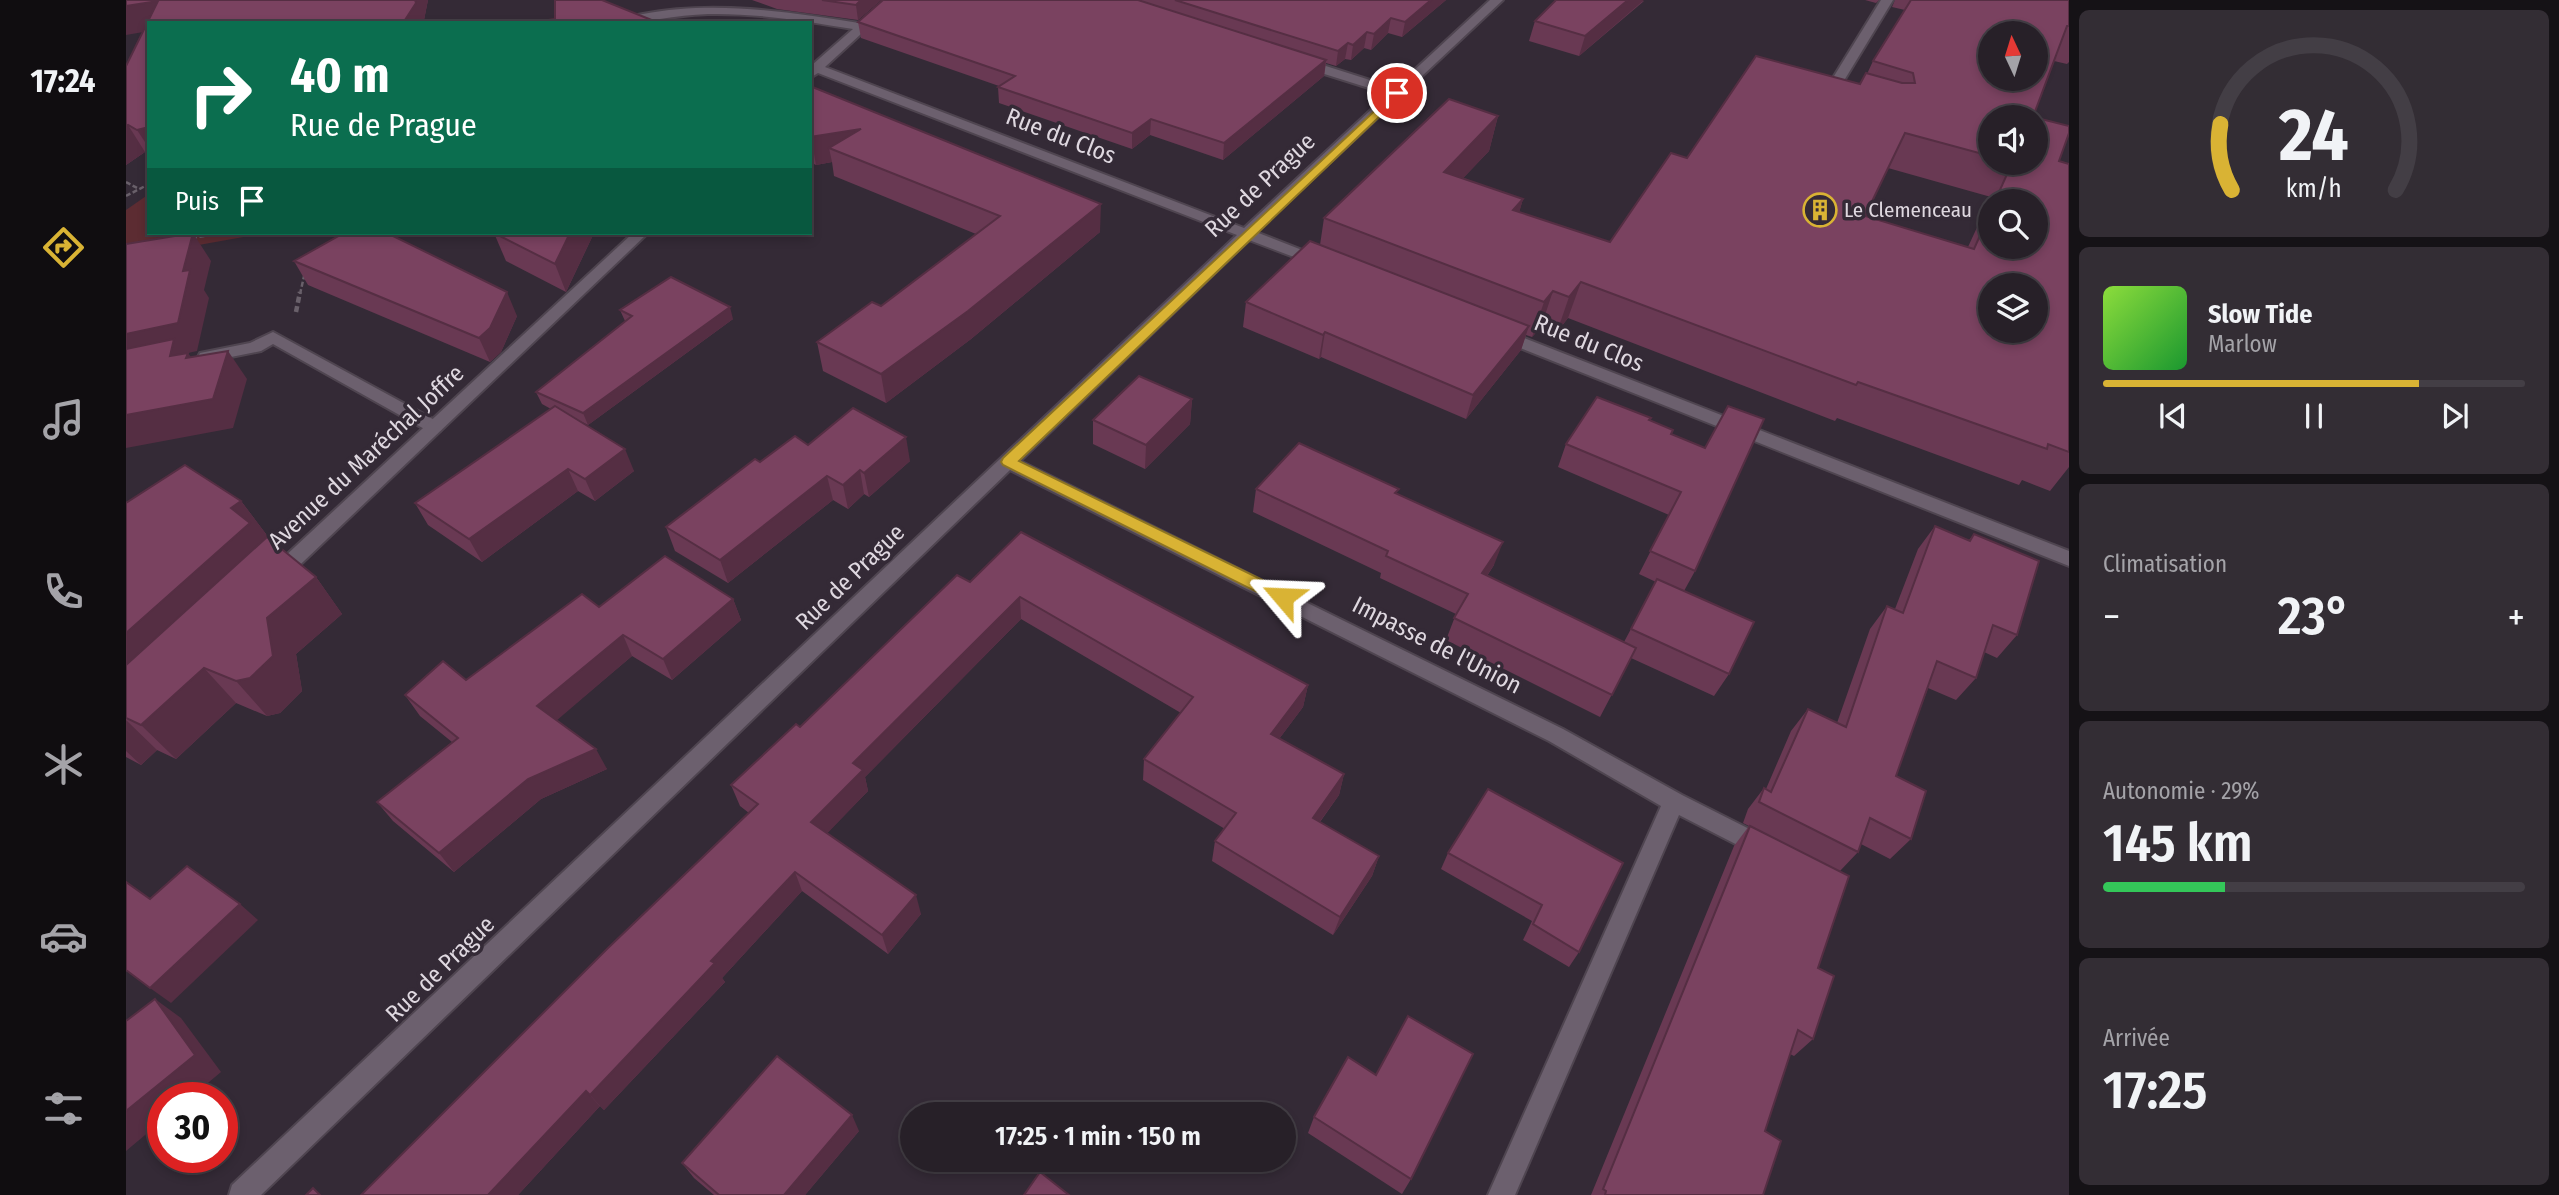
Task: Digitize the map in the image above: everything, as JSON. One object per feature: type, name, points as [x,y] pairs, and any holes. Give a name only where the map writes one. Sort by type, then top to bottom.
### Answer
[{"type":"street","points":[[813,71],[892,0]]},
{"type":"street","name":"Rue de Prague","points":[[242,1195],[1247,233],[1497,0]]},
{"type":"street","points":[[1830,94],[1886,0]]},
{"type":"street","points":[[621,21],[638,11],[734,7],[861,27]]},
{"type":"street","points":[[1291,59],[1397,93]]},
{"type":"street","name":"Rue du Clos","points":[[813,71],[1334,268]]},
{"type":"street","name":"Avenue du Maréchal Joffre","points":[[265,586],[639,235]]},
{"type":"street","name":"Rue du Clos","points":[[1486,328],[2069,559]]},
{"type":"street","points":[[190,360],[255,347],[273,337],[434,427]]},
{"type":"street","name":"Impasse de l'Union","points":[[1009,462],[1556,735],[1674,802],[1779,855]]},
{"type":"street","points":[[1501,1195],[1674,802]]},
{"type":"path","points":[[126,181],[139,188]]},
{"type":"path","points":[[126,196],[147,185]]},
{"type":"path","points":[[181,241],[212,235]]},
{"type":"path","points":[[273,337],[294,321],[306,267]]},
{"type":"shaded area","points":[[147,195],[147,235],[255,235],[126,258],[126,210]]},
{"type":"building","points":[[126,0],[415,0],[416,3],[404,21],[148,21],[158,1],[126,6]]},
{"type":"building","points":[[555,0],[602,0],[654,21],[542,21],[555,19]]},
{"type":"building","points":[[822,0],[861,0],[856,5]]},
{"type":"building","points":[[883,0],[1138,0],[1326,60],[1224,143],[1151,119],[1132,133],[998,87],[1015,76],[858,22]]},
{"type":"building","points":[[1175,0],[1431,0],[1405,22],[1391,18],[1374,34],[1367,32],[1353,45],[1348,43],[1338,51]]},
{"type":"building","points":[[1556,0],[1628,0],[1585,36],[1535,21]]},
{"type":"building","points":[[1911,0],[2069,0],[2069,26],[2048,77],[2048,21],[1978,21],[1978,91],[2043,91],[2037,105],[1978,105],[1978,153],[1905,133],[1865,216],[1974,249],[1978,240],[1978,259],[2048,259],[2048,189],[2000,189],[2007,175],[2048,175],[2048,121],[2069,126],[2059,161],[2069,164],[2069,452],[2048,444],[2047,449],[1858,382],[1856,385],[1581,282],[1569,297],[1553,291],[1544,302],[1324,218],[1449,99],[1498,116],[1444,172],[1523,199],[1513,210],[1610,242],[1671,153],[1687,158],[1756,56],[1860,84],[1866,73],[1902,83],[1915,83],[1913,73],[1873,61]]},
{"type":"building","points":[[147,23],[147,128],[137,130],[126,126],[126,66]]},
{"type":"building","points":[[812,87],[1101,204],[968,311],[881,374],[817,342],[872,302],[881,306],[1000,216],[829,148],[861,129],[812,137]]},
{"type":"building","points":[[192,235],[183,271],[190,270],[178,323],[126,334],[126,244]]},
{"type":"building","points":[[340,235],[391,235],[507,292],[490,328],[479,338],[294,261]]},
{"type":"building","points":[[498,235],[569,235],[555,264]]},
{"type":"building","points":[[1310,241],[1529,326],[1473,395],[1325,332],[1323,335],[1246,302]]},
{"type":"building","points":[[671,277],[730,307],[583,413],[536,392],[632,316],[620,310]]},
{"type":"building","points":[[174,339],[170,356],[188,353],[186,358],[228,351],[213,399],[126,415],[126,349]]},
{"type":"building","points":[[1139,376],[1192,399],[1146,445],[1093,420]]},
{"type":"building","points":[[1597,397],[1651,418],[1649,420],[1673,430],[1671,434],[1705,448],[1728,406],[1764,419],[1695,571],[1650,551],[1681,492],[1566,444]]},
{"type":"building","points":[[555,406],[625,449],[585,479],[568,469],[469,539],[415,503]]},
{"type":"building","points":[[853,408],[906,437],[864,473],[860,470],[843,485],[827,476],[720,560],[666,527],[755,459],[760,462],[795,436],[808,445]]},
{"type":"building","points":[[1299,443],[1399,489],[1395,493],[1503,542],[1482,573],[1636,648],[1612,695],[1454,618],[1468,594],[1386,556],[1388,551],[1256,489]]},
{"type":"building","points":[[185,465],[241,501],[231,508],[250,523],[126,633],[126,503]]},
{"type":"building","points":[[1935,526],[1970,541],[1974,534],[2039,561],[2017,635],[1993,625],[1976,678],[1937,661],[1896,776],[1926,791],[1911,839],[1870,818],[1858,852],[1759,802],[1764,788],[1771,792],[1808,709],[1846,727],[1887,606],[1903,613]]},
{"type":"building","points":[[1021,532],[1308,685],[1271,734],[1344,774],[1313,818],[1379,856],[1340,917],[1215,841],[1236,813],[1144,759],[1193,697],[1020,597],[853,763],[863,770],[811,822],[916,895],[882,935],[795,872],[711,961],[715,963],[590,1095],[586,1091],[488,1195],[361,1195],[608,948],[758,804],[731,785],[796,724],[800,727],[957,575],[970,582]]},
{"type":"building","points":[[267,537],[316,577],[267,618],[273,656],[250,678],[236,681],[204,668],[141,725],[126,718],[126,665]]},
{"type":"building","points":[[665,556],[733,599],[663,659],[623,635],[537,706],[596,749],[528,779],[439,853],[377,802],[458,738],[405,695],[443,661],[466,680],[582,594],[599,607]]},
{"type":"building","points":[[1657,579],[1754,622],[1729,674],[1631,629]]},
{"type":"building","points":[[1488,789],[1623,863],[1579,952],[1533,924],[1542,905],[1448,853]]},
{"type":"building","points":[[1750,826],[1849,876],[1818,968],[1834,976],[1813,1039],[1798,1030],[1765,1131],[1781,1141],[1763,1195],[1605,1195],[1606,1191],[1603,1189]]},
{"type":"building","points":[[187,866],[240,904],[150,988],[126,970],[126,882],[150,899]]},
{"type":"building","points":[[155,999],[195,1055],[162,1082],[147,1082],[147,1094],[126,1111],[126,1021]]},
{"type":"building","points":[[1408,1016],[1473,1054],[1411,1179],[1314,1117],[1348,1057],[1376,1075]]},
{"type":"building","points":[[777,1056],[852,1115],[784,1195],[719,1195],[682,1163]]},
{"type":"building","points":[[1040,1172],[1069,1195],[1024,1195]]},
{"type":"building","points":[[313,1188],[320,1195],[306,1195]]},
{"type":"place","name":"Le Clemenceau","points":[[1820,210]]},
{"type":"route","points":[[1283,597],[1009,462],[1397,93]]}]
